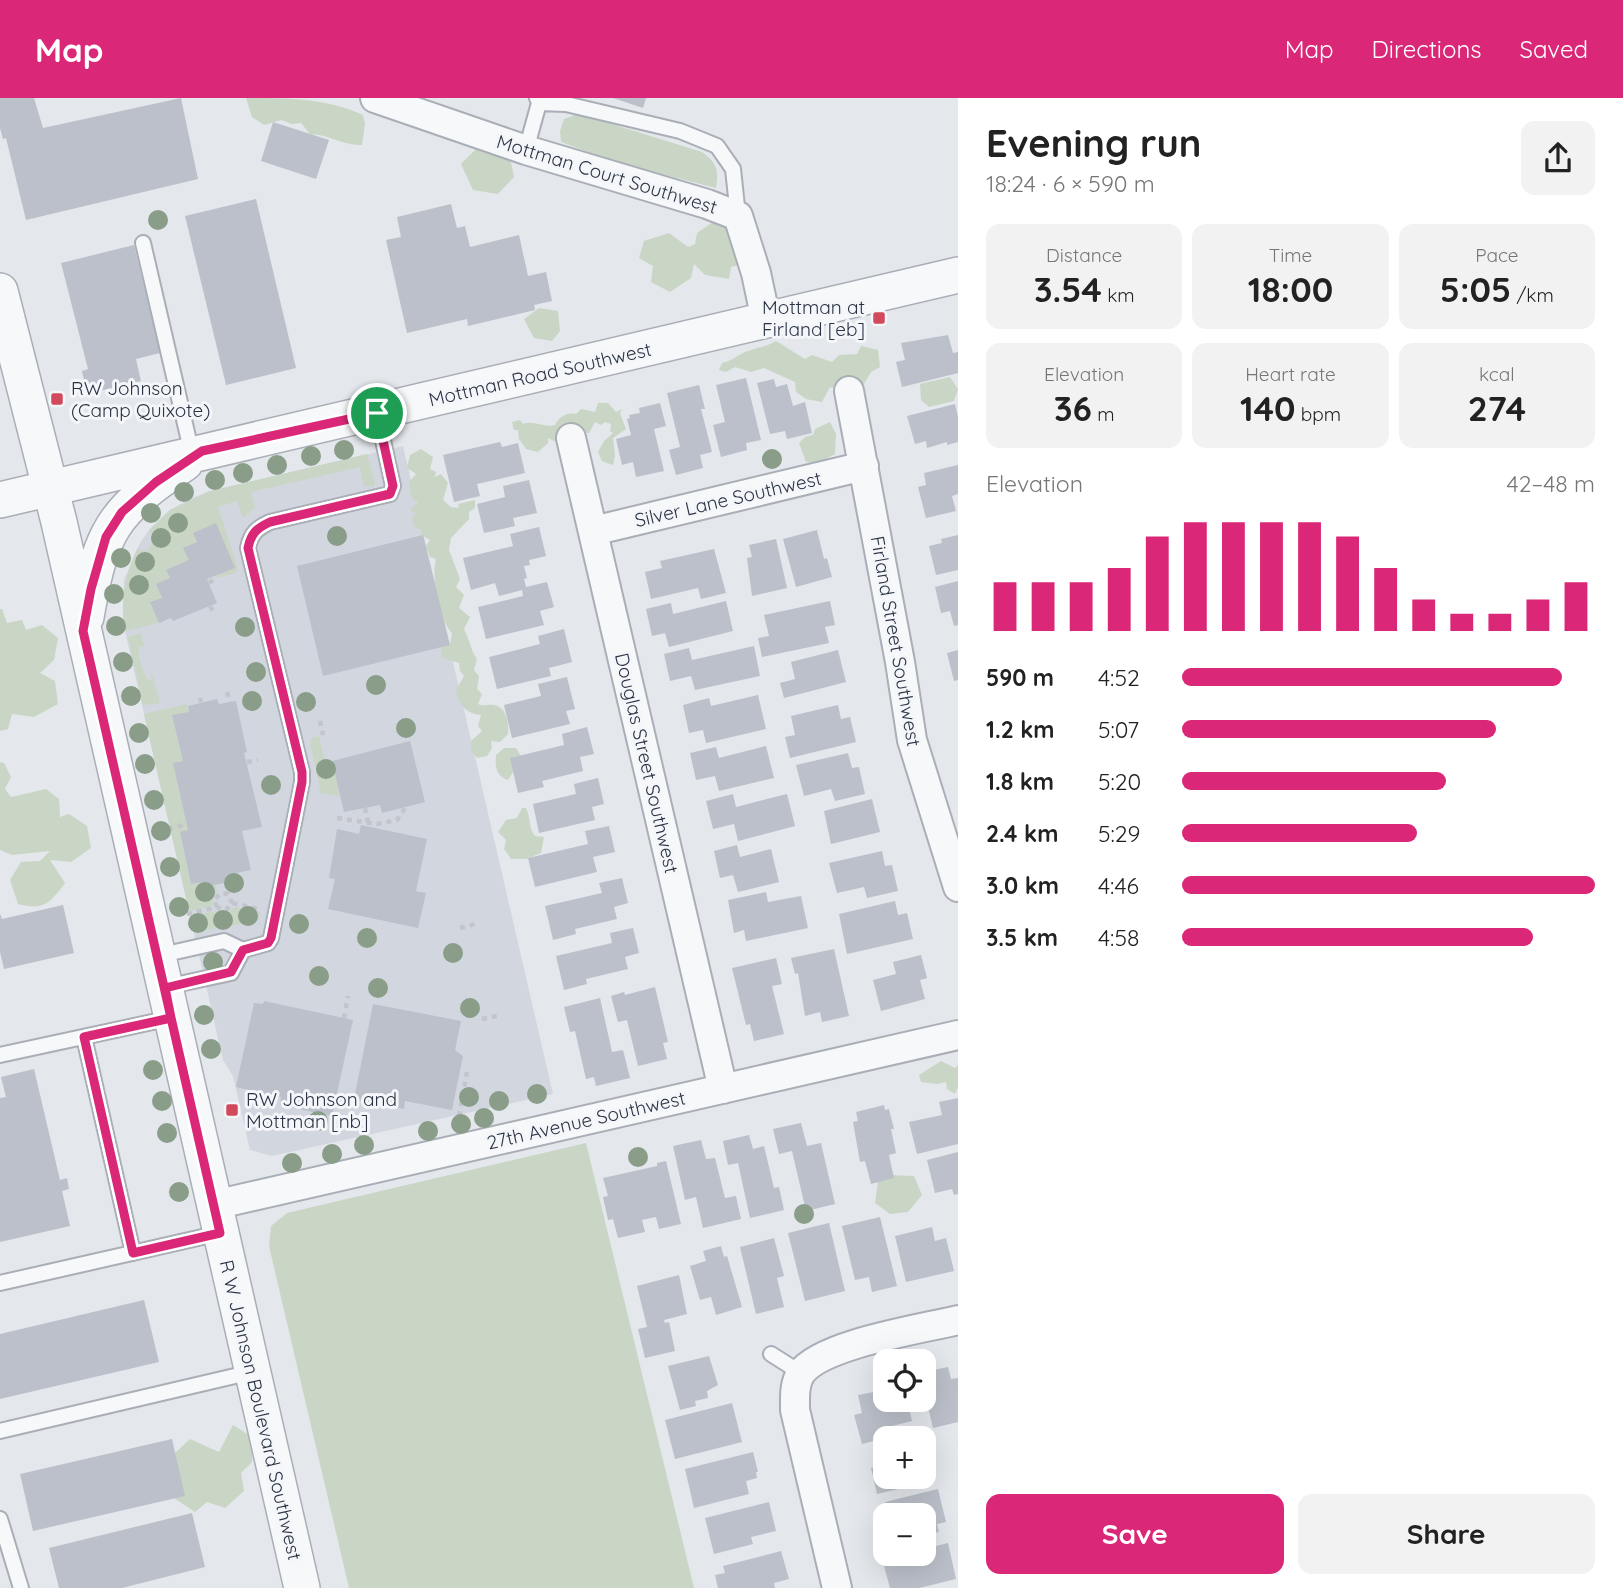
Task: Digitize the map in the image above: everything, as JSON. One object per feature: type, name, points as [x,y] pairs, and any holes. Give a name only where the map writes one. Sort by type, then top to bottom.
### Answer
[{"type":"street","name":"Mottman Court Southwest","points":[[377,98],[526,150],[707,204],[738,216],[753,262],[766,320]]},
{"type":"street","name":"Mottman Road Southwest","points":[[0,500],[958,275]]},
{"type":"street","name":"R W Johnson Boulevard Southwest","points":[[0,290],[50,487],[302,1588]]},
{"type":"street","name":"Firland Street Southwest","points":[[849,391],[912,740],[958,887]]},
{"type":"street","name":"Douglas Street Southwest","points":[[571,438],[723,1089]]},
{"type":"street","points":[[83,631],[97,562],[112,526],[137,498],[197,453]]},
{"type":"street","name":"Silver Lane Southwest","points":[[593,531],[864,466]]},
{"type":"street","name":"27th Avenue Southwest","points":[[217,1219],[723,1089],[958,1035]]},
{"type":"street","points":[[837,1588],[795,1410],[797,1383],[801,1373],[821,1356],[835,1350],[958,1320]]},
{"type":"lane","points":[[526,150],[538,101],[566,104],[680,131],[717,146],[733,169],[738,216]]},
{"type":"lane","points":[[143,243],[197,453]]},
{"type":"lane","points":[[0,1055],[84,1037],[164,987],[224,941],[243,950],[268,943],[271,938],[302,772],[248,548],[250,537],[258,528],[270,522],[390,494],[393,486],[377,413]]},
{"type":"lane","points":[[164,987],[231,972],[243,950]]},
{"type":"lane","points":[[84,1037],[133,1253]]},
{"type":"lane","points":[[0,1283],[133,1253],[217,1219]]},
{"type":"lane","points":[[771,1354],[801,1373]]},
{"type":"lane","points":[[0,1431],[252,1372]]},
{"type":"lane","points":[[0,1518],[21,1588]]},
{"type":"path","points":[[210,606],[214,613]]},
{"type":"path","points":[[227,692],[230,702]]},
{"type":"path","points":[[320,721],[323,735]]},
{"type":"path","points":[[247,762],[258,760]]},
{"type":"path","points":[[365,808],[368,823]]},
{"type":"path","points":[[337,818],[377,824],[397,820],[405,808]]},
{"type":"path","points":[[168,829],[187,824]]},
{"type":"path","points":[[217,907],[214,900],[221,893],[230,896],[232,903]]},
{"type":"path","points":[[187,914],[217,907],[226,910],[232,903]]},
{"type":"path","points":[[232,903],[259,909]]},
{"type":"path","points":[[460,928],[475,925]]},
{"type":"path","points":[[344,1018],[348,996]]},
{"type":"path","points":[[482,1019],[497,1016]]},
{"type":"path","points":[[459,1116],[467,1072]]},
{"type":"shaded area","points":[[403,446],[553,1094],[272,1156],[250,1150],[233,1076],[223,1060],[125,631],[124,580],[140,543],[149,530],[170,510],[192,498],[210,491]]},
{"type":"green space","points":[[246,98],[306,100],[349,109],[363,115],[365,124],[362,145],[310,134],[301,123],[292,124],[281,120],[264,125],[252,117]]},
{"type":"green space","points":[[575,115],[702,152],[716,167],[716,188],[615,162],[561,142],[560,131],[564,119]]},
{"type":"green space","points":[[480,145],[510,157],[514,177],[498,194],[473,190],[461,164]]},
{"type":"green space","points":[[717,219],[740,244],[744,264],[731,267],[729,279],[705,275],[694,264],[691,278],[670,292],[651,282],[653,266],[639,258],[644,241],[669,233],[688,247],[695,244],[697,233]]},
{"type":"green space","points":[[539,308],[558,311],[560,331],[552,341],[534,338],[524,319]]},
{"type":"green space","points":[[776,341],[805,359],[812,355],[832,362],[839,355],[857,354],[861,346],[878,350],[880,367],[871,372],[864,384],[854,382],[841,391],[830,387],[822,402],[806,399],[796,392],[795,382],[764,368],[751,372],[735,367],[726,372],[719,370],[722,363]]},
{"type":"green space","points":[[950,377],[958,389],[954,401],[929,407],[921,400],[920,384]]},
{"type":"green space","points":[[598,403],[608,403],[616,412],[622,409],[620,413],[626,429],[613,438],[613,465],[602,461],[598,452],[604,441],[613,433],[610,431],[611,424],[605,422],[601,425],[595,422],[589,433],[578,433],[556,442],[548,438],[548,443],[538,452],[526,449],[519,439],[518,430],[514,430],[512,422],[520,420],[523,424],[555,425],[564,416],[576,414],[581,409],[595,412]]},
{"type":"green space","points":[[830,422],[836,434],[835,454],[818,463],[806,462],[799,443],[805,437],[813,435],[815,429]]},
{"type":"green space","points":[[421,449],[433,457],[430,469],[436,472],[435,477],[441,474],[448,483],[443,500],[451,507],[459,508],[458,504],[475,500],[475,508],[469,512],[469,519],[451,538],[449,550],[460,579],[456,587],[464,595],[459,608],[470,617],[464,629],[477,659],[474,670],[479,676],[477,689],[482,694],[478,704],[494,705],[502,709],[508,730],[508,734],[500,742],[491,741],[492,748],[487,756],[477,758],[471,751],[471,741],[482,731],[478,726],[481,715],[467,710],[459,700],[456,690],[464,676],[459,663],[442,658],[441,647],[450,645],[452,633],[443,618],[437,598],[436,559],[430,557],[426,546],[430,540],[421,535],[422,531],[414,526],[412,518],[416,513],[410,510],[417,503],[411,496],[409,482],[416,474],[407,468],[410,455]]},
{"type":"green space","points":[[367,454],[375,483],[373,487],[364,486],[360,467],[251,492],[255,508],[244,517],[237,501],[218,507],[238,569],[235,573],[217,578],[216,576],[234,568],[193,533],[197,542],[184,548],[189,560],[166,570],[170,578],[156,584],[162,598],[151,602],[159,623],[125,631],[123,599],[133,559],[137,549],[149,549],[153,539],[149,530],[170,510],[210,491]]},
{"type":"green space","points":[[0,609],[7,623],[22,620],[26,630],[42,625],[58,638],[54,660],[40,673],[55,681],[58,704],[34,717],[12,714],[8,729],[0,731]]},
{"type":"green space","points":[[141,633],[144,647],[140,646],[139,650],[140,663],[147,679],[152,680],[151,670],[160,703],[143,705],[128,637]]},
{"type":"green space","points":[[187,704],[189,712],[172,716],[183,761],[173,763],[188,830],[180,833],[191,884],[203,882],[204,887],[216,885],[217,892],[212,906],[189,911],[144,714]]},
{"type":"green space","points":[[319,736],[325,762],[332,761],[338,796],[319,793],[320,786],[310,744],[312,738]]},
{"type":"green space","points":[[504,748],[516,748],[522,758],[508,780],[501,776],[496,767],[496,755]]},
{"type":"green space","points":[[0,762],[4,763],[11,777],[5,789],[11,797],[46,789],[59,799],[60,817],[69,814],[87,826],[91,848],[71,862],[50,860],[65,883],[55,896],[40,906],[18,904],[10,880],[21,862],[40,861],[50,851],[12,855],[0,850]]},
{"type":"green space","points":[[522,808],[526,808],[535,836],[544,837],[541,853],[526,859],[511,859],[504,849],[506,840],[498,832],[506,820],[517,818]]},
{"type":"green space","points":[[235,907],[260,912],[259,918],[256,921],[195,932],[191,916],[216,911],[227,912]]},
{"type":"green space","points":[[941,1061],[955,1068],[958,1065],[958,1087],[955,1094],[947,1089],[946,1082],[921,1082],[919,1075]]},
{"type":"green space","points":[[586,1143],[694,1588],[349,1588],[269,1246],[271,1226],[287,1213]]},
{"type":"green space","points":[[890,1175],[914,1176],[922,1195],[908,1212],[890,1214],[875,1203],[878,1182]]},
{"type":"green space","points":[[233,1425],[252,1437],[252,1462],[241,1473],[244,1491],[225,1508],[207,1502],[195,1512],[174,1498],[168,1465],[175,1453],[190,1439],[219,1452]]},
{"type":"building","points":[[0,98],[34,98],[43,128],[181,98],[198,179],[26,220],[6,138],[3,139],[0,128]]},
{"type":"building","points":[[613,98],[646,98],[643,108]]},
{"type":"building","points":[[273,122],[329,140],[316,179],[261,161]]},
{"type":"building","points":[[256,199],[296,368],[226,385],[185,216]]},
{"type":"building","points":[[451,204],[457,228],[465,226],[470,247],[519,235],[528,276],[546,272],[552,301],[534,305],[535,310],[468,326],[467,319],[407,333],[386,240],[401,237],[397,217]]},
{"type":"building","points":[[134,245],[160,353],[136,359],[141,381],[87,394],[82,371],[88,369],[61,263]]},
{"type":"building","points":[[948,335],[953,353],[958,352],[958,373],[902,387],[896,362],[905,360],[901,343]]},
{"type":"building","points":[[746,378],[761,440],[746,443],[747,450],[721,457],[713,425],[725,422],[716,385]]},
{"type":"building","points":[[774,379],[776,387],[787,384],[793,406],[805,402],[812,433],[787,439],[785,431],[770,434],[757,383]]},
{"type":"building","points":[[699,385],[705,409],[701,409],[712,452],[700,455],[703,468],[676,475],[669,450],[680,447],[667,393]]},
{"type":"building","points":[[660,403],[666,426],[654,429],[664,471],[636,477],[633,462],[622,465],[616,439],[631,435],[627,419],[630,418],[629,415],[640,413],[639,408]]},
{"type":"building","points":[[955,404],[958,442],[927,448],[926,441],[915,444],[907,416]]},
{"type":"building","points":[[500,442],[502,447],[518,443],[525,473],[477,484],[480,496],[454,502],[443,455]]},
{"type":"building","points":[[958,465],[958,494],[952,496],[956,511],[926,518],[918,487],[926,485],[924,473]]},
{"type":"building","points":[[529,480],[537,513],[513,518],[515,526],[484,533],[477,504],[505,497],[503,486]]},
{"type":"building","points":[[216,523],[235,568],[207,579],[217,603],[173,621],[171,618],[159,623],[150,602],[162,598],[156,584],[170,578],[166,570],[189,560],[183,548],[197,542],[193,533]]},
{"type":"building","points":[[539,527],[546,556],[529,560],[530,565],[524,566],[527,578],[524,579],[526,587],[547,582],[554,607],[540,611],[544,625],[486,639],[478,607],[523,596],[522,590],[499,596],[495,583],[471,590],[463,558],[513,546],[510,534]]},
{"type":"building","points":[[817,530],[824,559],[827,558],[832,577],[796,587],[783,539]]},
{"type":"building","points":[[423,535],[450,645],[323,676],[297,566]]},
{"type":"building","points":[[958,535],[958,570],[936,575],[929,546],[942,543],[941,539]]},
{"type":"building","points":[[776,539],[787,588],[752,596],[747,558],[752,557],[749,545]]},
{"type":"building","points":[[714,549],[726,593],[701,599],[698,588],[651,599],[645,572],[662,568],[660,561]]},
{"type":"building","points":[[958,581],[958,625],[954,626],[950,611],[941,613],[935,587]]},
{"type":"building","points":[[726,601],[733,631],[669,647],[665,633],[652,636],[646,609],[671,603],[673,614]]},
{"type":"building","points":[[830,601],[835,625],[825,627],[829,643],[762,657],[758,638],[769,636],[764,615]]},
{"type":"building","points":[[564,629],[572,662],[549,668],[551,676],[497,689],[489,657],[540,644],[538,636]]},
{"type":"building","points":[[754,646],[760,676],[695,690],[691,676],[670,681],[664,654],[689,648],[692,660]]},
{"type":"building","points":[[838,650],[846,682],[784,698],[780,683],[795,679],[791,662]]},
{"type":"building","points":[[958,650],[958,680],[954,681],[947,653]]},
{"type":"building","points":[[567,677],[575,709],[566,711],[570,724],[512,738],[504,705],[541,696],[538,684]]},
{"type":"building","points":[[758,695],[766,729],[706,743],[703,730],[689,733],[683,705],[709,698],[711,706]]},
{"type":"building","points":[[217,699],[219,704],[236,701],[247,752],[244,753],[262,827],[242,831],[251,870],[232,874],[234,881],[204,887],[203,882],[191,884],[180,832],[188,830],[173,763],[183,761],[172,715],[189,712],[188,706]]},
{"type":"building","points":[[838,705],[841,719],[850,717],[856,742],[790,758],[785,737],[795,735],[791,716]]},
{"type":"building","points":[[587,727],[594,754],[580,757],[583,771],[542,781],[544,787],[518,793],[510,758],[564,745],[562,734]]},
{"type":"building","points":[[410,741],[425,802],[382,813],[380,805],[344,812],[332,761]]},
{"type":"building","points":[[766,746],[774,778],[719,791],[715,776],[696,780],[690,753],[716,747],[719,758]]},
{"type":"building","points":[[848,753],[852,768],[859,767],[865,794],[835,801],[831,789],[804,796],[796,765]]},
{"type":"building","points":[[598,778],[604,804],[592,807],[595,820],[539,833],[533,804],[576,794],[574,784]]},
{"type":"building","points":[[733,794],[736,807],[787,794],[795,826],[738,841],[734,824],[713,829],[706,801]]},
{"type":"building","points":[[872,799],[880,832],[831,844],[824,811]]},
{"type":"building","points":[[361,825],[427,839],[416,891],[426,893],[418,928],[328,909],[335,879],[329,878],[337,829],[359,834]]},
{"type":"building","points":[[609,826],[615,852],[593,857],[597,872],[535,887],[528,858],[588,844],[585,831]]},
{"type":"building","points":[[737,845],[740,857],[771,849],[779,882],[738,892],[733,875],[720,878],[714,851]]},
{"type":"building","points":[[882,851],[885,866],[892,865],[898,891],[867,898],[864,887],[837,893],[829,863]]},
{"type":"building","points":[[622,878],[628,903],[614,907],[617,919],[575,929],[576,934],[553,940],[545,906],[602,893],[599,883]]},
{"type":"building","points":[[766,892],[768,902],[801,896],[808,928],[746,941],[744,930],[734,933],[728,900]]},
{"type":"building","points":[[895,901],[898,915],[907,913],[913,939],[847,954],[839,914]]},
{"type":"building","points":[[63,905],[74,953],[4,969],[0,952],[0,914],[2,919]]},
{"type":"building","points":[[633,928],[639,953],[625,957],[628,969],[586,979],[587,984],[564,990],[556,956],[612,943],[610,933]]},
{"type":"building","points":[[834,949],[849,1016],[822,1022],[820,1012],[805,1016],[798,973],[795,974],[791,958]]},
{"type":"building","points":[[921,955],[927,978],[920,980],[925,999],[881,1011],[873,980],[896,974],[893,962]]},
{"type":"building","points":[[776,958],[782,984],[772,986],[784,1034],[754,1041],[750,1024],[746,1025],[732,968]]},
{"type":"building","points":[[655,987],[668,1042],[663,1043],[667,1059],[638,1066],[627,1020],[618,1022],[611,996]]},
{"type":"building","points":[[600,998],[612,1052],[623,1050],[630,1078],[596,1086],[594,1077],[586,1079],[575,1031],[570,1032],[564,1007]]},
{"type":"building","points":[[264,1001],[353,1020],[332,1116],[280,1105],[281,1097],[236,1087],[254,1003],[263,1004]]},
{"type":"building","points":[[373,1004],[461,1021],[455,1050],[463,1056],[452,1110],[405,1101],[404,1109],[354,1099]]},
{"type":"building","points":[[34,1069],[60,1180],[67,1178],[69,1189],[62,1191],[70,1226],[0,1242],[0,1098],[6,1097],[1,1077]]},
{"type":"building","points":[[958,1098],[958,1144],[917,1154],[909,1122],[942,1115],[939,1102]]},
{"type":"building","points":[[884,1105],[885,1110],[889,1109],[894,1129],[891,1129],[896,1153],[889,1155],[894,1178],[871,1184],[865,1161],[860,1162],[853,1122],[858,1121],[856,1112]]},
{"type":"building","points":[[801,1123],[807,1146],[821,1143],[835,1204],[806,1211],[792,1151],[779,1154],[773,1129]]},
{"type":"building","points":[[749,1135],[753,1149],[764,1146],[774,1188],[779,1187],[784,1210],[750,1218],[738,1163],[728,1165],[723,1141]]},
{"type":"building","points":[[701,1140],[706,1159],[715,1158],[725,1198],[736,1196],[741,1219],[703,1228],[696,1197],[685,1200],[673,1146]]},
{"type":"building","points":[[958,1152],[958,1194],[954,1195],[952,1189],[935,1193],[927,1160]]},
{"type":"building","points":[[666,1161],[681,1224],[659,1229],[656,1217],[642,1220],[645,1232],[618,1238],[613,1219],[608,1220],[603,1197],[608,1196],[603,1178],[657,1166],[657,1163]]},
{"type":"building","points":[[880,1217],[897,1286],[872,1292],[869,1277],[855,1280],[842,1226]]},
{"type":"building","points":[[829,1223],[845,1291],[805,1301],[788,1233]]},
{"type":"building","points":[[932,1227],[935,1241],[946,1238],[954,1271],[906,1282],[895,1236]]},
{"type":"building","points":[[774,1238],[784,1276],[777,1278],[784,1307],[756,1314],[740,1247]]},
{"type":"building","points":[[721,1246],[724,1257],[727,1256],[742,1307],[716,1315],[711,1297],[700,1300],[690,1266],[706,1261],[703,1251]]},
{"type":"building","points":[[679,1275],[687,1314],[664,1320],[665,1323],[669,1322],[675,1351],[645,1358],[638,1329],[647,1327],[637,1286]]},
{"type":"building","points":[[144,1300],[159,1362],[0,1399],[0,1334]]},
{"type":"building","points":[[709,1356],[718,1385],[707,1391],[708,1398],[695,1401],[696,1406],[680,1410],[668,1366]]},
{"type":"building","points":[[948,1367],[951,1379],[958,1378],[958,1422],[936,1427],[933,1426],[929,1412],[936,1412],[936,1370]]},
{"type":"building","points":[[873,1392],[873,1412],[910,1412],[912,1421],[892,1426],[873,1426],[873,1441],[862,1444],[854,1415],[862,1413],[858,1395]]},
{"type":"building","points":[[732,1403],[742,1442],[675,1459],[665,1420]]},
{"type":"building","points":[[172,1439],[185,1496],[33,1531],[20,1474]]},
{"type":"building","points":[[753,1452],[758,1472],[757,1478],[746,1481],[749,1494],[694,1508],[685,1469]]},
{"type":"building","points":[[876,1489],[898,1489],[877,1494]]},
{"type":"building","points":[[938,1489],[946,1522],[937,1524],[939,1532],[936,1533],[936,1503],[885,1502]]},
{"type":"building","points":[[769,1502],[776,1531],[751,1537],[753,1544],[714,1554],[705,1518]]},
{"type":"building","points":[[192,1513],[205,1567],[122,1588],[59,1588],[49,1548]]},
{"type":"building","points":[[948,1543],[956,1579],[919,1588],[890,1588],[884,1566],[936,1566],[936,1546]]},
{"type":"building","points":[[781,1551],[789,1579],[774,1583],[775,1588],[718,1588],[715,1575],[725,1573],[723,1566]]},
{"type":"place","name":"Mottman at Firland [eb]","points":[[879,318]]},
{"type":"place","name":"RW Johnson (Camp Quixote)","points":[[57,399]]},
{"type":"place","name":"RW Johnson and Mottman [nb]","points":[[232,1110]]},
{"type":"route","points":[[377,413],[202,451],[156,482],[122,512],[106,537],[97,562],[83,631],[165,988],[220,1233],[133,1253],[84,1037],[171,1018],[165,988],[231,972],[243,950],[268,943],[271,938],[302,772],[248,548],[250,537],[258,528],[270,522],[390,494],[393,486],[377,413]]}]
